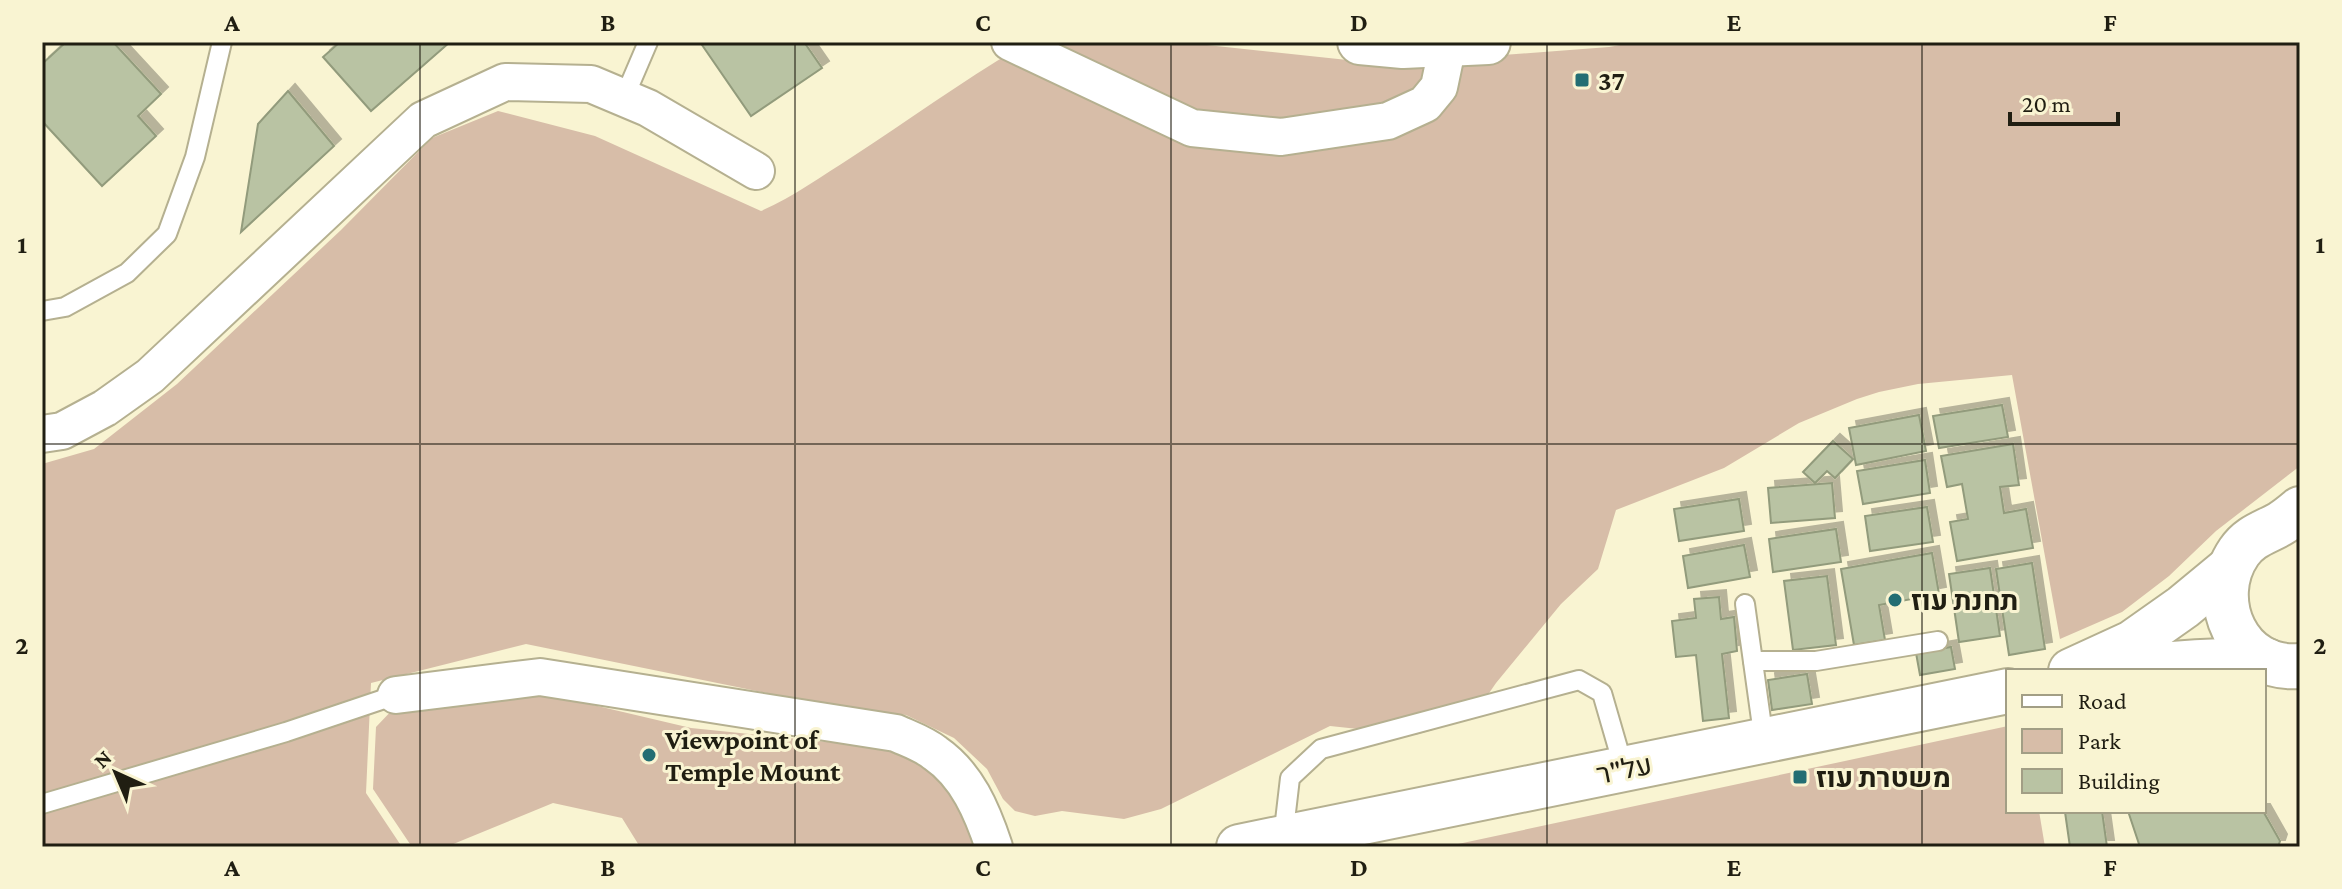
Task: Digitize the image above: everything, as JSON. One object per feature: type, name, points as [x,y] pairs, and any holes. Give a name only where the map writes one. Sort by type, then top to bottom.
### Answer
[{"type":"street","points":[[1010,42],[1192,128],[1281,137],[1388,121],[1425,104],[1468,43]]},
{"type":"street","points":[[1360,42],[1403,46],[1468,43]]},
{"type":"street","points":[[42,434],[62,431],[84,420],[150,376],[423,120],[505,82],[591,84],[648,108],[756,171]]},
{"type":"street","points":[[2283,664],[2248,649],[2234,632],[2224,590],[2229,569],[2241,549],[2259,533],[2294,518]]},
{"type":"street","points":[[2075,669],[2132,643],[2229,569]]},
{"type":"street","points":[[2130,669],[2210,660],[2283,664]]},
{"type":"street","points":[[396,695],[540,677],[896,733],[933,751],[952,766],[969,788],[994,847]]},
{"type":"street","name":"על\"ר","points":[[1239,847],[2006,691]]},
{"type":"lane","points":[[42,311],[65,307],[127,273],[167,234],[195,157],[222,42]]},
{"type":"lane","points":[[624,98],[648,42]]},
{"type":"lane","points":[[1745,604],[1764,741]]},
{"type":"lane","points":[[1753,661],[1816,661],[1938,641]]},
{"type":"lane","points":[[1283,838],[1290,778],[1321,749],[1579,680],[1602,693],[1624,769]]},
{"type":"lane","points":[[42,804],[286,732],[396,695]]},
{"type":"green space","points":[[1028,42],[1179,42],[1385,64],[1609,47],[1637,42],[2300,42],[2300,466],[2216,531],[2169,576],[2122,612],[2060,639],[2012,375],[1918,384],[1879,392],[1799,423],[1724,468],[1616,510],[1598,569],[1561,604],[1485,699],[1436,729],[1415,735],[1330,726],[1161,809],[1124,819],[1062,811],[1035,816],[1015,811],[1003,799],[987,769],[954,738],[906,715],[811,702],[526,644],[371,683],[366,793],[402,847],[42,847],[42,464],[94,449],[177,384],[341,230],[432,138],[498,111],[595,136],[761,211],[807,186]]},
{"type":"green space","points":[[555,696],[691,728],[886,748],[940,772],[955,795],[975,847],[640,847],[622,818],[553,803],[446,847],[412,847],[373,789],[376,727],[396,706]]},
{"type":"green space","points":[[2006,726],[2006,813],[2039,813],[2045,847],[1444,847]]},
{"type":"building","points":[[66,42],[113,42],[161,94],[138,116],[156,136],[102,186],[42,121],[42,64]]},
{"type":"building","points":[[340,42],[450,42],[371,111],[323,57]]},
{"type":"building","points":[[700,42],[804,42],[822,68],[751,116]]},
{"type":"building","points":[[288,91],[334,146],[241,232],[258,124]]},
{"type":"building","points":[[2002,405],[2008,437],[1939,448],[1933,416]]},
{"type":"building","points":[[1919,415],[1926,451],[1856,465],[1849,428]]},
{"type":"building","points":[[1833,441],[1853,459],[1835,478],[1827,471],[1815,483],[1803,472]]},
{"type":"building","points":[[2013,444],[2019,485],[2000,487],[2004,513],[2026,509],[2033,548],[1957,561],[1950,522],[1968,519],[1962,484],[1947,487],[1941,456]]},
{"type":"building","points":[[1925,460],[1930,493],[1863,504],[1857,471]]},
{"type":"building","points":[[1832,483],[1835,518],[1771,523],[1768,488]]},
{"type":"building","points":[[1739,499],[1744,531],[1679,541],[1674,509]]},
{"type":"building","points":[[1927,507],[1933,542],[1870,551],[1865,516]]},
{"type":"building","points":[[1836,529],[1841,562],[1773,572],[1769,539]]},
{"type":"building","points":[[1744,545],[1750,577],[1688,588],[1683,556]]},
{"type":"building","points":[[1932,553],[1939,594],[1879,605],[1885,640],[1854,645],[1841,569]]},
{"type":"building","points":[[2032,563],[2045,649],[2009,655],[1996,569]]},
{"type":"building","points":[[1990,568],[2000,636],[1959,642],[1949,574]]},
{"type":"building","points":[[1827,576],[1836,645],[1793,650],[1784,581]]},
{"type":"building","points":[[1719,597],[1721,619],[1734,617],[1737,651],[1722,654],[1729,718],[1703,721],[1696,655],[1676,657],[1672,621],[1696,618],[1694,599]]},
{"type":"building","points":[[1951,647],[1955,669],[1920,675],[1916,653]]},
{"type":"building","points":[[1807,674],[1812,704],[1772,710],[1768,680]]},
{"type":"building","points":[[2065,813],[2102,813],[2107,847],[2070,847]]},
{"type":"building","points":[[2129,813],[2264,813],[2280,841],[2278,847],[2140,847]]},
{"type":"place","name":"37","points":[[1582,80]]},
{"type":"place","name":"תחנת עוז","points":[[1895,600]]},
{"type":"place","name":"Viewpoint of Temple Mount","points":[[649,755]]},
{"type":"place","name":"משטרת עוז","points":[[1800,777]]}]
